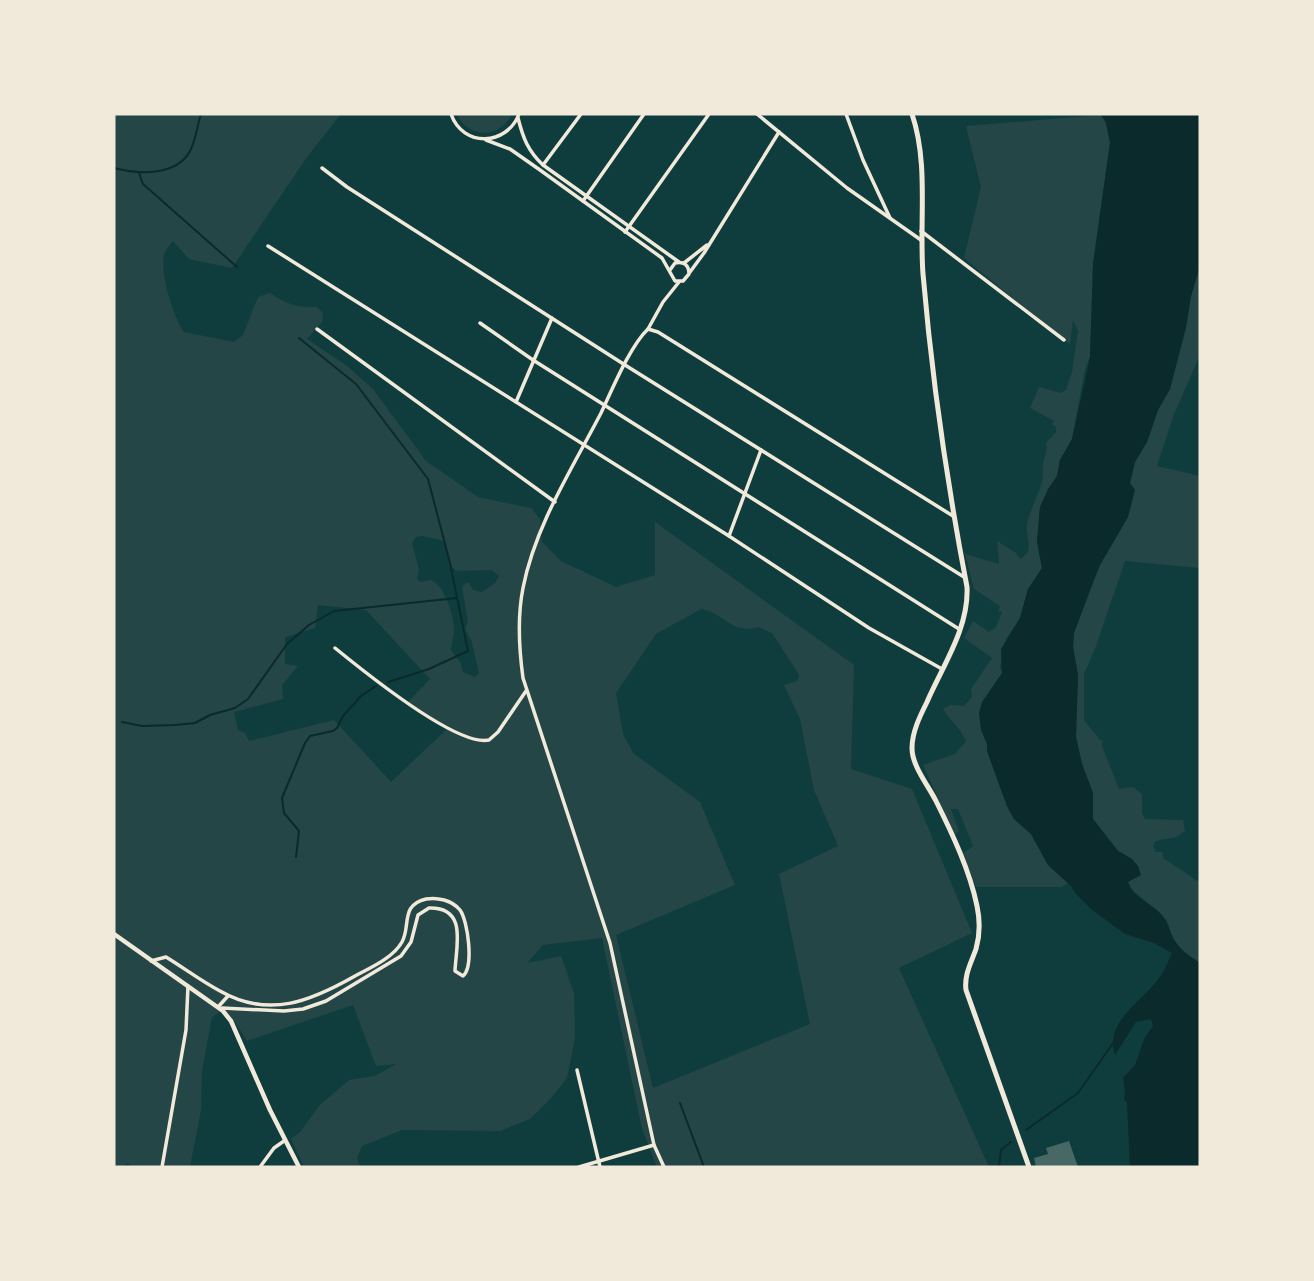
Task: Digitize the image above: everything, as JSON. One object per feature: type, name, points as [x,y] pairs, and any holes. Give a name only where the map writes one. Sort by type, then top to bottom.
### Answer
[{"type":"main road","points":[[912,114],[920,146],[920,231],[931,360],[968,600],[960,630],[917,726],[912,751],[937,802],[974,895],[979,926],[967,972],[966,990],[1029,1167]]},
{"type":"street","points":[[451,114],[464,132],[474,138],[486,139],[510,149],[586,195],[687,266],[689,274]]},
{"type":"street","points":[[542,167],[580,114]]},
{"type":"street","points":[[583,201],[644,114]]},
{"type":"street","points":[[625,232],[709,114]]},
{"type":"street","points":[[757,114],[847,188],[921,240]]},
{"type":"street","points":[[846,114],[890,220]]},
{"type":"street","points":[[486,139],[502,135],[512,128],[519,116]]},
{"type":"street","points":[[519,116],[524,141],[542,167],[583,201],[662,258],[672,278],[679,281]]},
{"type":"street","points":[[664,1167],[654,1145],[610,943],[526,691],[520,652],[521,600],[531,557],[555,502],[625,365],[663,302],[679,281],[683,281],[689,274],[709,244],[779,132]]},
{"type":"street","points":[[322,168],[341,183],[625,365],[966,578]]},
{"type":"street","points":[[920,231],[1064,341]]},
{"type":"street","points":[[670,270],[672,266],[709,244]]},
{"type":"street","points":[[268,246],[729,536],[869,628],[942,669]]},
{"type":"street","points":[[516,402],[552,318]]},
{"type":"street","points":[[480,323],[533,360],[960,630]]},
{"type":"street","points":[[317,328],[555,502]]},
{"type":"street","points":[[646,331],[658,332],[954,517]]},
{"type":"street","points":[[729,536],[761,450]]},
{"type":"street","points":[[335,648],[452,732],[472,740],[489,740],[498,732],[526,691]]},
{"type":"street","points":[[151,961],[166,957],[228,996],[247,1002],[296,1004],[317,997],[370,968],[396,949],[404,938],[406,918],[412,907],[427,899],[437,898],[458,909],[464,918],[470,965],[467,973],[460,975],[455,971],[458,932],[451,914],[440,908],[429,908],[418,915],[411,942],[401,956],[326,1001],[303,1009],[284,1011],[232,1010],[219,1007]]},
{"type":"street","points":[[406,918],[412,917],[415,922]]},
{"type":"street","points":[[114,934],[219,1007],[230,1021],[284,1141],[299,1167]]},
{"type":"street","points":[[162,1167],[186,1030],[188,986]]},
{"type":"street","points":[[219,1007],[228,996]]},
{"type":"street","points":[[577,1070],[600,1167]]},
{"type":"street","points":[[260,1167],[274,1148],[284,1141]]},
{"type":"street","points":[[579,1167],[654,1145]]},
{"type":"shaded area","points":[[114,114],[341,114],[307,157],[232,268],[189,259],[173,241],[164,255],[163,263],[172,306],[184,332],[234,342],[243,335],[258,297],[270,293],[292,304],[317,307],[323,313],[322,322],[307,339],[347,366],[373,389],[426,461],[478,497],[531,508],[540,519],[542,542],[561,561],[616,587],[655,575],[655,522],[854,665],[851,769],[912,789],[972,933],[899,968],[989,1167],[657,1167],[642,1129],[602,938],[543,945],[527,963],[561,956],[574,993],[575,1039],[567,1078],[530,1119],[500,1131],[402,1130],[362,1146],[357,1158],[360,1167],[304,1167],[291,1139],[300,1132],[320,1105],[349,1080],[375,1076],[396,1064],[376,1066],[353,1005],[247,1041],[235,1022],[220,1012],[212,1017],[202,1071],[201,1110],[190,1167],[131,1167],[128,1163],[114,1167]],"holes":[[[416,537],[441,540],[446,544],[450,565],[457,571],[492,570],[499,576],[495,583],[482,592],[473,590],[469,583],[462,587],[468,622],[465,629],[471,639],[479,673],[475,677],[463,672],[460,662],[451,650],[454,625],[445,595],[431,580],[420,582],[417,579],[419,569],[412,543]],[[318,605],[366,610],[430,679],[406,704],[448,728],[391,782],[334,720],[249,741],[245,733],[238,730],[234,712],[283,699],[282,685],[298,666],[285,664],[285,637],[315,628]],[[701,609],[735,626],[749,629],[758,627],[772,633],[798,673],[797,681],[784,685],[800,719],[814,790],[838,846],[779,874],[810,1024],[653,1088],[616,935],[735,885],[700,802],[633,753],[623,734],[616,693],[656,634]]]},
{"type":"shaded area","points":[[457,114],[512,114],[500,128],[484,133],[469,128]]},
{"type":"shaded area","points":[[1101,114],[1200,114],[1200,266],[1186,327],[1170,389],[1158,410],[1147,442],[1135,462],[1130,483],[1135,490],[1128,517],[1100,565],[1074,633],[1073,647],[1078,675],[1076,737],[1082,764],[1093,793],[1093,819],[1118,851],[1138,866],[1141,875],[1128,882],[1130,887],[1160,913],[1177,945],[1200,963],[1200,1167],[1130,1167],[1127,1102],[1124,1100],[1123,1078],[1135,1065],[1145,1037],[1153,1026],[1151,1019],[1136,1022],[1115,1055],[1113,1043],[1120,1022],[1152,987],[1172,953],[1154,943],[1125,934],[1091,909],[1048,865],[1031,834],[1014,819],[1007,806],[987,751],[979,713],[982,702],[1002,673],[1001,649],[1020,618],[1028,589],[1042,568],[1037,542],[1040,507],[1057,476],[1060,460],[1072,439],[1090,357],[1093,264],[1110,143],[1106,123]]},
{"type":"shaded area","points":[[1101,115],[1106,123],[1110,143],[1093,264],[1090,357],[1085,369],[1072,439],[1060,460],[1057,476],[1040,507],[1037,542],[1042,568],[1028,589],[1020,618],[1006,639],[1000,667],[1002,673],[987,744],[987,751],[1014,819],[1031,834],[1048,865],[1068,883],[1061,887],[976,887],[963,853],[973,846],[958,809],[951,809],[959,831],[955,835],[923,765],[955,754],[966,741],[943,709],[950,705],[964,706],[972,697],[971,689],[992,658],[964,638],[973,621],[989,632],[996,627],[1002,612],[998,611],[1000,606],[974,589],[965,554],[999,564],[997,541],[1016,553],[1020,559],[1028,551],[1027,524],[1043,480],[1046,443],[1056,432],[1056,427],[1052,424],[1054,421],[1030,408],[1039,387],[1061,393],[1066,390],[1072,372],[1078,331],[1073,320],[1070,345],[964,258],[981,187],[966,126]]},
{"type":"shaded area","points":[[1200,266],[1200,355],[1174,414],[1157,466],[1200,476],[1200,568],[1125,561],[1084,674],[1084,720],[1100,740],[1103,740],[1102,746],[1119,789],[1133,787],[1142,794],[1142,813],[1145,819],[1183,820],[1185,831],[1177,837],[1155,841],[1153,846],[1156,852],[1162,852],[1164,859],[1197,881],[1200,879],[1200,963],[1184,952],[1173,939],[1167,921],[1161,914],[1131,889],[1128,882],[1132,859],[1118,851],[1093,819],[1093,793],[1082,764],[1076,737],[1078,675],[1073,647],[1074,633],[1100,565],[1128,517],[1130,483],[1135,462],[1147,442],[1158,410],[1170,389]]},
{"type":"building","points":[[1069,1141],[1078,1167],[1036,1167],[1034,1158],[1048,1154],[1046,1148]]},
{"type":"waterway","points":[[114,168],[155,172],[175,165],[190,151],[201,114]]},
{"type":"waterway","points":[[139,173],[143,184],[237,267]]},
{"type":"waterway","points":[[299,338],[356,384],[428,479],[450,563],[468,651],[429,669],[388,682]]},
{"type":"waterway","points":[[122,722],[142,726],[195,723],[210,715],[235,708],[248,699],[287,644],[309,625],[334,611],[457,598]]},
{"type":"waterway","points":[[296,857],[299,831],[284,813],[282,798],[305,743],[310,736],[337,728],[343,716],[361,696],[376,686]]},
{"type":"waterway","points":[[1026,1130],[1078,1093],[1113,1043]]},
{"type":"waterway","points":[[680,1103],[704,1167]]},
{"type":"waterway","points":[[999,1167],[1001,1150],[1011,1142]]}]
